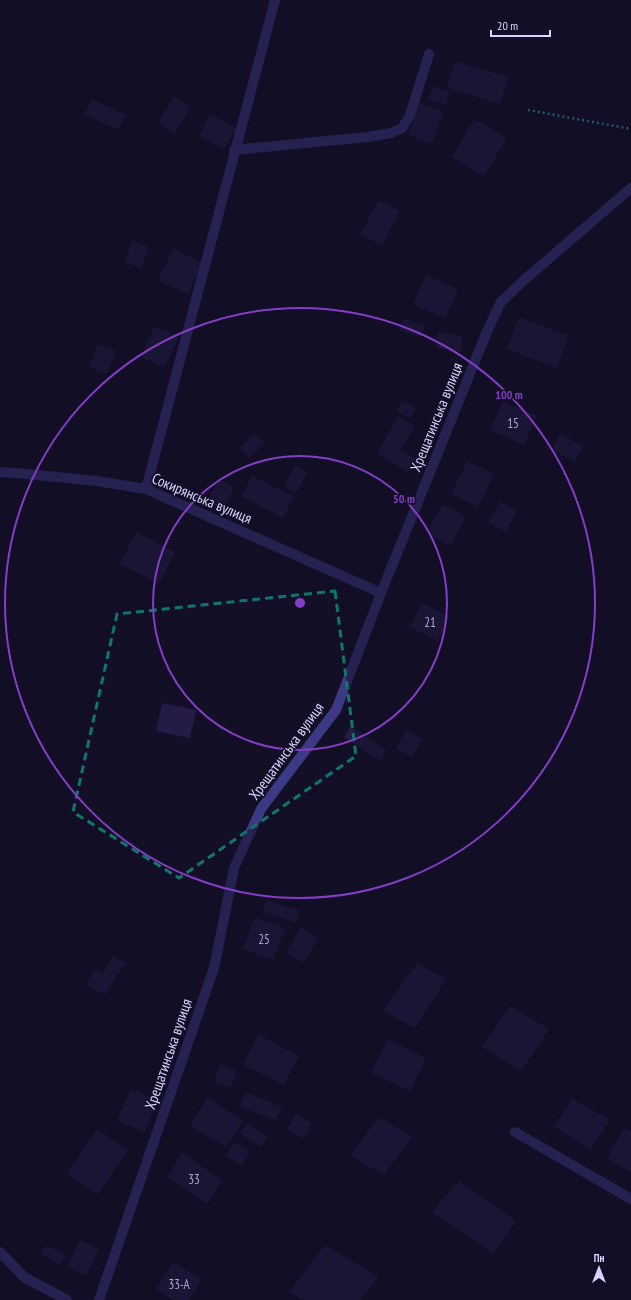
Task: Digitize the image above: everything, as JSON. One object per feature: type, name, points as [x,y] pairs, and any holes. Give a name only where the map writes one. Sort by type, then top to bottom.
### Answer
[{"type":"street","points":[[146,489],[234,150],[275,0]]},
{"type":"street","points":[[234,150],[368,137],[391,133],[402,128],[410,115],[430,54]]},
{"type":"street","name":"Хрещатинська вулиця","points":[[99,1300],[214,968],[234,868],[261,809],[336,710],[381,592],[488,329],[501,302],[522,281],[631,188]]},
{"type":"street","name":"Сокирянська вулиця","points":[[0,472],[16,472],[97,481],[146,489],[381,592]]},
{"type":"street","points":[[515,1132],[631,1199]]},
{"type":"street","points":[[0,1252],[24,1277],[67,1300]]},
{"type":"path","points":[[528,110],[631,129]]},
{"type":"highlighted area","points":[[335,591],[356,756],[179,878],[73,812],[117,614]]},
{"type":"building","points":[[455,61],[508,77],[500,104],[447,88]]},
{"type":"building","points":[[433,86],[450,92],[446,105],[428,99]]},
{"type":"building","points":[[174,97],[191,107],[175,133],[158,123]]},
{"type":"building","points":[[92,99],[126,115],[118,130],[84,114]]},
{"type":"building","points":[[420,103],[444,112],[432,144],[408,135]]},
{"type":"building","points":[[210,114],[236,128],[225,149],[199,136]]},
{"type":"building","points":[[474,119],[507,138],[484,176],[452,157]]},
{"type":"building","points":[[378,200],[400,211],[382,246],[361,234]]},
{"type":"building","points":[[132,241],[149,247],[141,268],[125,263]]},
{"type":"building","points":[[173,249],[202,263],[188,294],[158,280]]},
{"type":"building","points":[[426,275],[458,289],[445,318],[413,304]]},
{"type":"building","points":[[519,317],[569,336],[557,368],[507,349]]},
{"type":"building","points":[[403,318],[425,326],[421,337],[399,330]]},
{"type":"building","points":[[154,326],[179,336],[165,367],[141,357]]},
{"type":"building","points":[[438,332],[463,336],[461,352],[436,348]]},
{"type":"building","points":[[98,344],[116,351],[107,374],[89,367]]},
{"type":"building","points":[[402,400],[416,408],[410,419],[396,411]]},
{"type":"building","points":[[503,401],[537,416],[524,445],[490,430]]},
{"type":"building","points":[[398,416],[415,426],[401,450],[416,458],[408,472],[377,454]]},
{"type":"building","points":[[255,433],[265,443],[249,458],[239,448]]},
{"type":"building","points":[[560,434],[583,446],[575,461],[552,450]]},
{"type":"building","points":[[467,461],[494,474],[478,507],[451,494]]},
{"type":"building","points":[[295,465],[308,472],[296,493],[284,486]]},
{"type":"building","points":[[252,476],[294,497],[283,518],[241,496]]},
{"type":"building","points":[[220,479],[234,489],[220,511],[206,501]]},
{"type":"building","points":[[500,501],[517,511],[506,532],[489,523]]},
{"type":"building","points":[[442,504],[466,516],[450,546],[427,534]]},
{"type":"building","points":[[136,532],[175,552],[159,584],[120,564]]},
{"type":"building","points":[[422,603],[450,617],[438,641],[410,627]]},
{"type":"building","points":[[162,703],[196,710],[190,738],[156,731]]},
{"type":"building","points":[[351,726],[387,751],[380,761],[344,737]]},
{"type":"building","points":[[406,730],[422,739],[412,757],[396,748]]},
{"type":"building","points":[[267,900],[300,911],[296,923],[263,911]]},
{"type":"building","points":[[255,917],[285,928],[273,960],[243,949]]},
{"type":"building","points":[[301,927],[319,938],[303,963],[286,952]]},
{"type":"building","points":[[113,956],[125,963],[105,995],[86,984],[95,969],[103,974]]},
{"type":"building","points":[[417,963],[446,979],[415,1028],[383,1011]]},
{"type":"building","points":[[510,1006],[549,1029],[521,1071],[482,1047]]},
{"type":"building","points":[[258,1035],[299,1056],[284,1085],[243,1065]]},
{"type":"building","points":[[388,1039],[426,1058],[410,1091],[371,1073]]},
{"type":"building","points":[[221,1064],[237,1071],[230,1088],[214,1082]]},
{"type":"building","points":[[131,1089],[158,1101],[144,1132],[117,1120]]},
{"type":"building","points":[[246,1092],[282,1107],[275,1121],[240,1106]]},
{"type":"building","points":[[207,1098],[243,1120],[226,1147],[190,1126]]},
{"type":"building","points":[[572,1099],[610,1120],[591,1149],[554,1127]]},
{"type":"building","points":[[295,1114],[312,1123],[304,1139],[287,1130]]},
{"type":"building","points":[[379,1117],[412,1137],[384,1175],[350,1156]]},
{"type":"building","points":[[247,1123],[268,1136],[261,1147],[240,1134]]},
{"type":"building","points":[[624,1128],[631,1131],[631,1172],[607,1159]]},
{"type":"building","points":[[97,1129],[128,1150],[97,1195],[67,1174]]},
{"type":"building","points":[[234,1142],[250,1152],[242,1166],[225,1156]]},
{"type":"building","points":[[182,1153],[222,1180],[207,1204],[167,1177]]},
{"type":"building","points":[[459,1181],[516,1221],[493,1253],[432,1212]]},
{"type":"building","points":[[80,1240],[99,1249],[86,1276],[67,1267]]},
{"type":"building","points":[[47,1245],[65,1256],[60,1266],[41,1254]]},
{"type":"building","points":[[325,1245],[379,1277],[360,1300],[303,1300],[289,1292]]},
{"type":"building","points":[[173,1262],[202,1280],[189,1300],[174,1300],[156,1289]]}]
